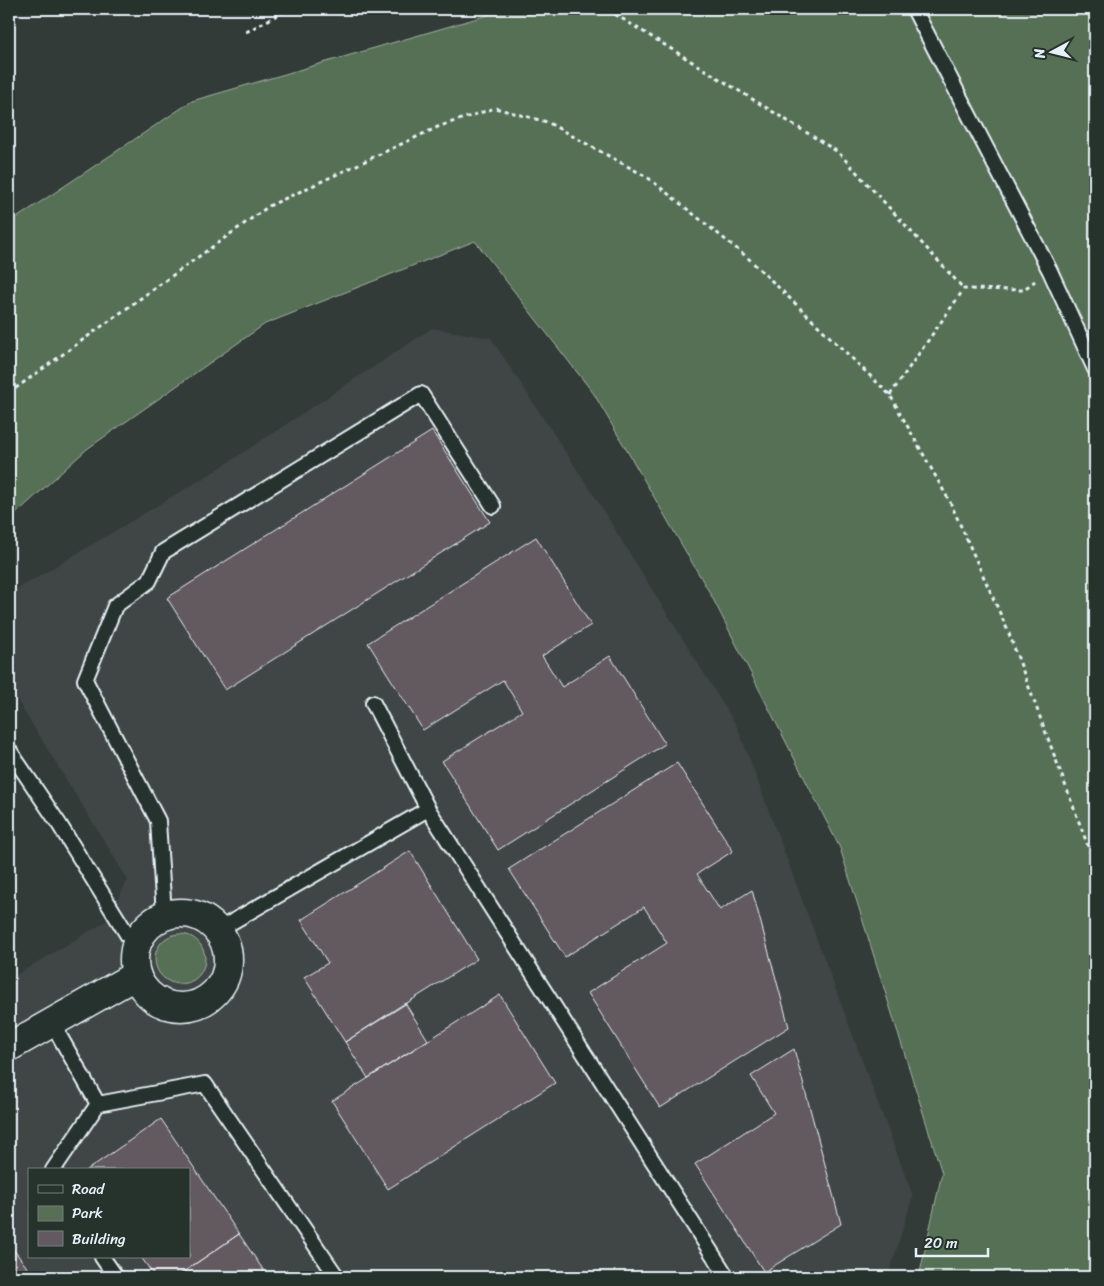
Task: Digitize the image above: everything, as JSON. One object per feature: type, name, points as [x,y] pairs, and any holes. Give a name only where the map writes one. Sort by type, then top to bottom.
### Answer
[{"type":"street","points":[[178,912],[193,914],[207,920],[218,930],[228,951],[226,975],[221,985],[204,1002],[181,1007],[169,1006],[149,995],[141,986],[133,961],[135,947],[141,934],[151,923],[164,915],[178,912]]},
{"type":"street","points":[[9,1047],[136,975]]},
{"type":"lane","points":[[914,9],[1050,271],[1095,369]]},
{"type":"lane","points":[[164,915],[158,821],[85,680],[115,606],[149,581],[163,552],[422,394],[492,506]]},
{"type":"lane","points":[[373,703],[428,809],[727,1277]]},
{"type":"lane","points":[[9,750],[59,824],[135,947]]},
{"type":"lane","points":[[218,930],[428,809]]},
{"type":"lane","points":[[52,1022],[98,1104]]},
{"type":"lane","points":[[54,1168],[98,1104],[205,1084],[337,1277]]},
{"type":"lane","points":[[103,1258],[116,1277]]},
{"type":"path","points":[[246,32],[288,9]]},
{"type":"path","points":[[600,9],[613,13],[838,152],[964,289],[1023,290],[1050,271]]},
{"type":"path","points":[[9,393],[270,206],[440,126],[495,108],[547,122],[647,177],[747,258],[890,396],[950,502],[1008,631],[1095,864]]},
{"type":"path","points":[[890,396],[964,289]]},
{"type":"path","points":[[1089,1277],[1095,1268]]},
{"type":"shaded area","points":[[432,328],[491,338],[592,492],[738,728],[913,1196],[888,1277],[9,1277],[9,979],[105,922],[128,880],[9,687],[9,594],[215,471]]},
{"type":"green space","points":[[487,9],[1095,9],[1095,1277],[919,1277],[942,1173],[840,848],[711,595],[594,394],[475,241],[265,324],[87,449],[9,520],[9,223],[192,101],[488,15]]},
{"type":"green space","points":[[180,934],[189,936],[200,945],[205,959],[203,968],[194,979],[180,984],[171,982],[160,973],[155,959],[157,950],[166,939]]},
{"type":"building","points":[[432,431],[490,522],[225,690],[167,598]]},
{"type":"building","points":[[536,537],[591,625],[542,656],[562,687],[610,656],[665,744],[498,850],[442,761],[522,711],[503,680],[423,730],[368,643]]},
{"type":"building","points":[[677,763],[733,851],[697,874],[720,910],[752,890],[789,1027],[660,1108],[588,993],[667,943],[644,907],[565,957],[509,869]]},
{"type":"building","points":[[410,851],[477,959],[345,1042],[304,977],[328,963],[301,920]]},
{"type":"building","points":[[500,995],[555,1083],[388,1189],[332,1101]]},
{"type":"building","points":[[405,1003],[428,1040],[368,1078],[345,1042]]},
{"type":"building","points":[[794,1049],[841,1224],[764,1272],[695,1164],[774,1113],[751,1076]]},
{"type":"building","points":[[161,1119],[239,1234],[176,1277],[155,1277],[142,1258],[190,1258],[190,1168],[90,1168]]},
{"type":"building","points":[[239,1234],[268,1277],[176,1277]]},
{"type":"building","points":[[14,1250],[34,1277],[9,1277],[9,1254]]}]
